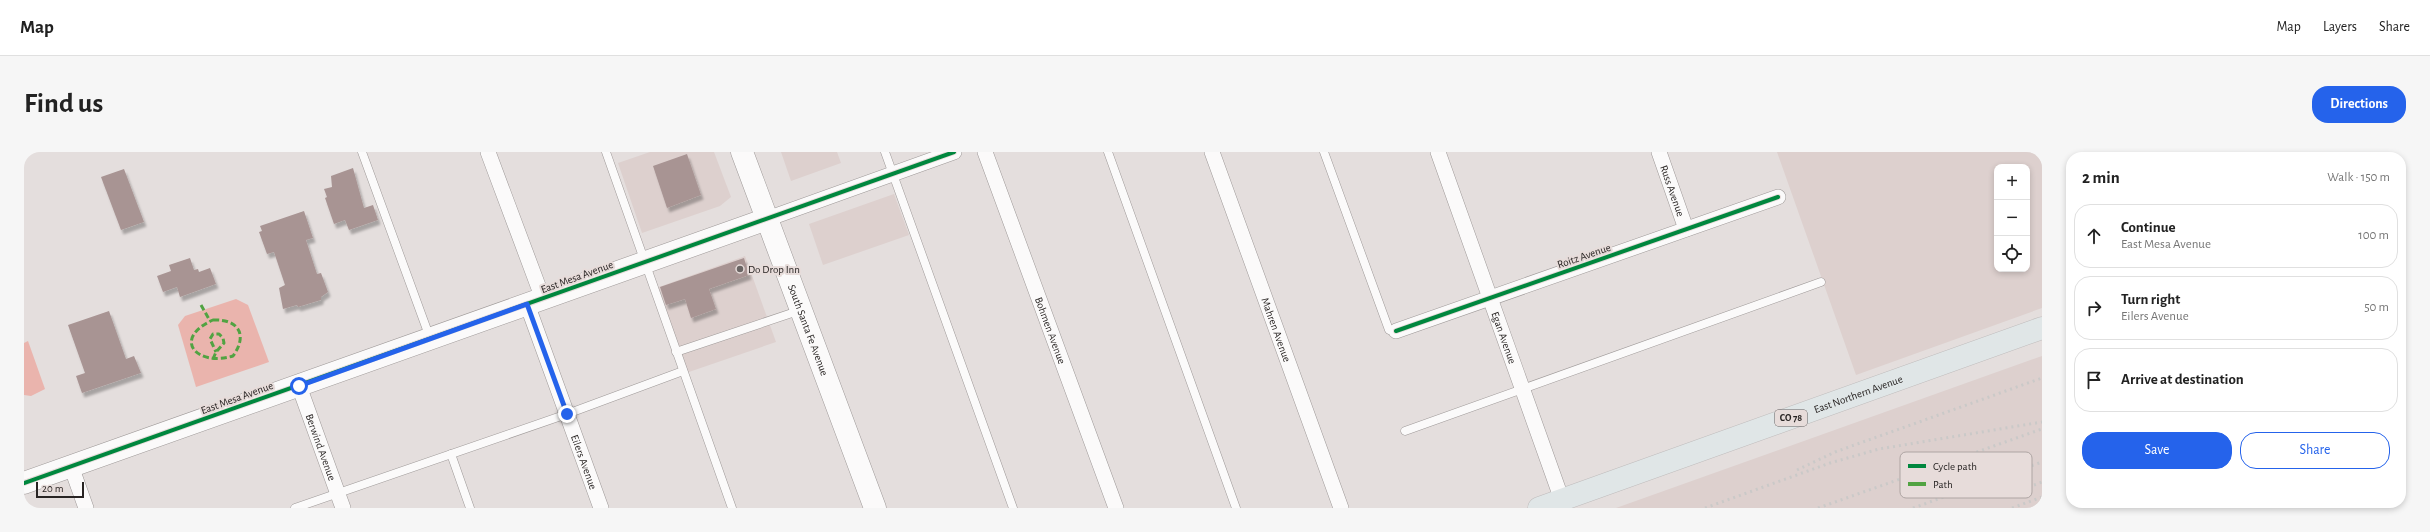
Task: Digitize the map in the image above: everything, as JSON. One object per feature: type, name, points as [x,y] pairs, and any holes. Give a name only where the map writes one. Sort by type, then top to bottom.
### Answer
[{"type":"main road","name":"East Northern Avenue","points":[[1539,508],[2042,328]]},
{"type":"street","name":"Eilers Avenue","points":[[488,152],[535,302],[567,414],[601,508]]},
{"type":"street","name":"South Santa Fe Avenue","points":[[742,152],[875,508]]},
{"type":"street","name":"East Mesa Avenue","points":[[24,483],[954,152]]},
{"type":"street","name":"Bohmen Avenue","points":[[985,152],[1116,508]]},
{"type":"street","name":"Mahren Avenue","points":[[1212,152],[1341,508]]},
{"type":"street","name":"Egan Avenue","points":[[1438,152],[1562,500]]},
{"type":"street","name":"Russ Avenue","points":[[1659,152],[1686,229]]},
{"type":"street","name":"Roitz Avenue","points":[[1396,331],[1778,197]]},
{"type":"street","name":"Berwind Avenue","points":[[299,386],[343,508]]},
{"type":"street","points":[[71,466],[86,508]]},
{"type":"lane","points":[[362,152],[430,338]]},
{"type":"lane","points":[[606,152],[732,508]]},
{"type":"lane","points":[[885,152],[1013,508]]},
{"type":"lane","points":[[1108,152],[1236,508]]},
{"type":"lane","points":[[1324,152],[1389,330],[1396,331]]},
{"type":"lane","points":[[1405,431],[1821,282]]},
{"type":"lane","points":[[676,352],[801,310]]},
{"type":"lane","points":[[294,508],[567,414],[683,371]]},
{"type":"lane","points":[[451,454],[470,508]]},
{"type":"shaded area","points":[[650,152],[714,152],[731,197],[720,206],[642,233],[618,163]]},
{"type":"shaded area","points":[[781,152],[837,152],[841,163],[791,181]]},
{"type":"shaded area","points":[[1777,152],[2042,152],[2042,308],[1856,375]]},
{"type":"shaded area","points":[[894,194],[909,235],[823,265],[809,224]]},
{"type":"shaded area","points":[[745,256],[776,342],[686,373],[656,288]]},
{"type":"shaded area","points":[[236,299],[248,305],[269,362],[196,387],[178,325],[185,316]]},
{"type":"shaded area","points":[[28,341],[45,389],[31,396],[24,395],[24,343]]},
{"type":"shaded area","points":[[2042,356],[2042,508],[1616,508]]},
{"type":"building","points":[[687,154],[701,195],[667,208],[653,166]]},
{"type":"building","points":[[353,168],[364,208],[373,205],[378,220],[349,230],[345,220],[334,224],[325,198],[327,197],[324,189],[332,187],[331,176]]},
{"type":"building","points":[[124,169],[144,222],[121,230],[101,177]]},
{"type":"building","points":[[304,211],[313,238],[306,240],[317,274],[321,273],[328,292],[321,297],[321,300],[298,307],[297,305],[283,309],[279,288],[285,285],[274,252],[267,254],[259,232],[262,231],[260,226]]},
{"type":"building","points":[[190,258],[194,270],[198,269],[199,272],[210,268],[216,284],[180,297],[177,287],[163,292],[157,276],[171,271],[169,265]]},
{"type":"building","points":[[744,258],[749,275],[709,289],[716,309],[691,318],[685,299],[666,305],[660,287]]},
{"type":"building","points":[[109,311],[126,359],[134,356],[141,373],[82,393],[76,376],[85,373],[68,325]]},
{"type":"railway","points":[[1797,470],[1835,452],[2042,378]]},
{"type":"railway","points":[[1705,508],[1830,463],[1879,449],[2042,422]]},
{"type":"railway","points":[[1977,452],[2042,429]]},
{"type":"railway","points":[[2032,466],[2042,462]]},
{"type":"railway","points":[[1818,508],[1900,479]]},
{"type":"railway","points":[[2034,485],[2042,482]]},
{"type":"railway","points":[[2012,508],[2042,497]]},
{"type":"railway","points":[[1913,508],[1941,498]]},
{"type":"marked path","points":[[201,305],[210,321]]},
{"type":"marked path","points":[[213,320],[229,322],[235,325],[238,330],[240,341],[233,356],[209,358],[200,354],[194,349],[191,343],[193,335],[200,327],[213,320]]},
{"type":"marked path","points":[[213,359],[216,352],[224,343],[223,338],[219,334],[213,334],[210,339],[216,352]]},
{"type":"cycle path","points":[[24,483],[954,152]]},
{"type":"cycle path","points":[[1396,331],[1778,197]]},
{"type":"place","name":"Do Drop Inn","points":[[740,269]]},
{"type":"route","points":[[299,386],[527,304],[567,414]]}]
